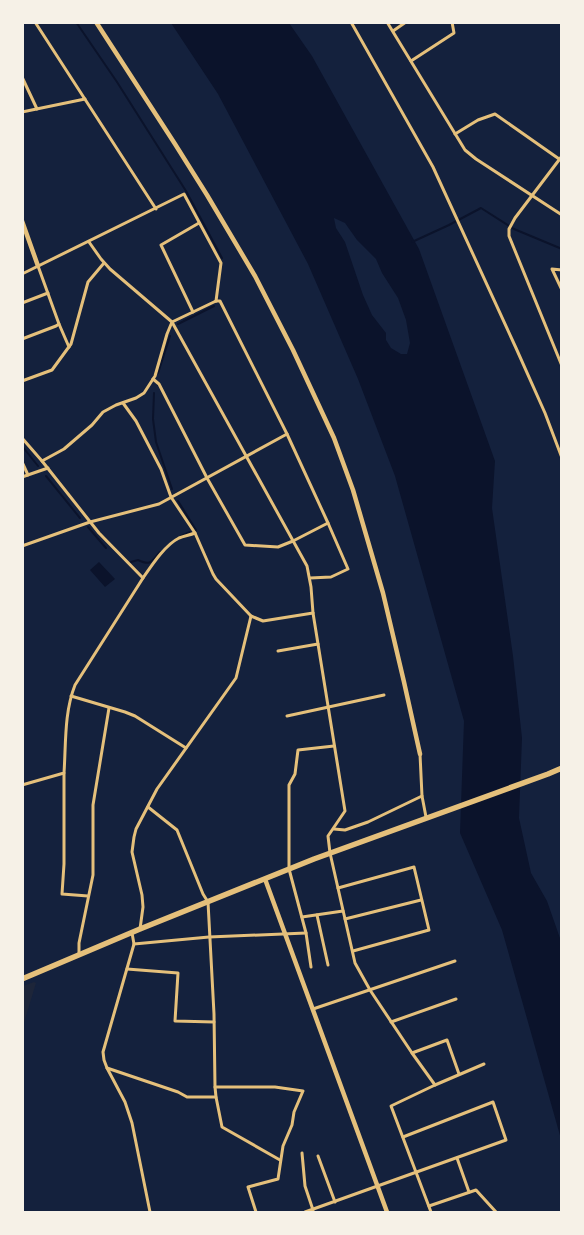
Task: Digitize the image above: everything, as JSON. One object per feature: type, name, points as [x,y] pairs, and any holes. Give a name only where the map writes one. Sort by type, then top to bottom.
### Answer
[{"type":"main road","points":[[22,978],[330,853],[562,768]]},
{"type":"street","points":[[35,22],[156,209]]},
{"type":"street","points":[[96,22],[203,188],[255,276],[293,350],[334,438],[383,593],[420,754],[422,796],[426,818]]},
{"type":"street","points":[[351,22],[433,167],[545,413],[562,458]]},
{"type":"street","points":[[388,22],[465,150],[562,215]]},
{"type":"street","points":[[392,31],[406,22]]},
{"type":"street","points":[[410,60],[454,33],[452,22]]},
{"type":"street","points":[[22,77],[37,109]]},
{"type":"street","points":[[22,112],[85,99]]},
{"type":"street","points":[[455,134],[478,120],[495,114],[561,159],[515,218],[509,236],[560,357],[562,366]]},
{"type":"street","points":[[22,274],[184,194],[221,263],[216,301]]},
{"type":"street","points":[[22,221],[69,347]]},
{"type":"street","points":[[193,312],[161,245],[199,224]]},
{"type":"street","points":[[89,242],[104,263],[172,322],[307,566],[345,811],[328,836],[343,911],[356,963],[370,990],[435,1085]]},
{"type":"street","points":[[22,381],[52,370],[69,347],[88,282],[104,263]]},
{"type":"street","points":[[562,270],[552,269],[562,290]]},
{"type":"street","points":[[22,303],[48,293]]},
{"type":"street","points":[[42,461],[64,449],[92,426],[103,412],[144,393],[158,366],[172,322],[216,301],[220,301],[287,434],[348,569],[331,577],[310,578]]},
{"type":"street","points":[[22,339],[59,324]]},
{"type":"street","points":[[152,379],[159,384],[207,478],[245,545],[278,547],[328,523]]},
{"type":"street","points":[[123,403],[136,421],[161,469],[171,497],[195,533],[212,574],[216,579],[251,616],[263,621],[313,613]]},
{"type":"street","points":[[22,546],[90,522],[158,504],[287,434]]},
{"type":"street","points":[[22,438],[90,522],[143,578]]},
{"type":"street","points":[[22,462],[28,475]]},
{"type":"street","points":[[22,477],[48,468]]},
{"type":"street","points":[[88,896],[62,894],[64,774],[67,718],[71,696],[75,685],[154,562],[177,539],[195,533]]},
{"type":"street","points":[[140,929],[143,907],[142,895],[132,846],[136,829],[157,789],[236,678],[251,616]]},
{"type":"street","points":[[278,650],[318,644]]},
{"type":"street","points":[[286,716],[384,695]]},
{"type":"street","points":[[71,696],[135,716],[186,748]]},
{"type":"street","points":[[79,956],[79,943],[93,875],[93,805],[109,708]]},
{"type":"street","points":[[311,967],[306,933],[289,869],[289,785],[295,774],[298,750],[334,746]]},
{"type":"street","points":[[22,785],[64,774]]},
{"type":"street","points":[[334,828],[345,830],[368,822],[422,796]]},
{"type":"street","points":[[148,807],[177,830],[208,902],[215,1087],[222,1127],[280,1160]]},
{"type":"street","points":[[338,888],[414,867],[429,930],[353,951]]},
{"type":"street","points":[[265,879],[387,1212]]},
{"type":"street","points":[[345,919],[421,900]]},
{"type":"street","points":[[302,917],[343,911]]},
{"type":"street","points":[[317,915],[328,965]]},
{"type":"street","points":[[132,933],[134,944],[104,1052],[104,1060],[125,1102],[132,1123],[150,1212]]},
{"type":"street","points":[[134,944],[209,937],[306,933]]},
{"type":"street","points":[[313,1009],[455,961]]},
{"type":"street","points":[[127,968],[178,973],[175,1021],[214,1022]]},
{"type":"street","points":[[391,1022],[456,999]]},
{"type":"street","points":[[412,1052],[446,1040],[460,1074]]},
{"type":"street","points":[[431,1212],[391,1106],[484,1064]]},
{"type":"street","points":[[107,1068],[178,1092],[187,1097],[216,1097]]},
{"type":"street","points":[[215,1087],[275,1087],[303,1091],[283,1146],[278,1179],[248,1188],[256,1212]]},
{"type":"street","points":[[306,1212],[506,1140],[493,1102],[402,1137]]},
{"type":"street","points":[[302,1154],[305,1186],[313,1210]]},
{"type":"street","points":[[318,1156],[335,1202]]},
{"type":"street","points":[[457,1158],[469,1192]]},
{"type":"street","points":[[429,1206],[476,1190],[496,1212]]},
{"type":"shaded area","points":[[171,23],[289,23],[312,56],[419,249],[495,461],[492,508],[513,656],[522,738],[519,818],[531,873],[547,901],[561,941],[561,1139],[502,930],[460,833],[464,721],[395,476],[358,379],[308,264],[218,94]],"holes":[[[334,218],[345,223],[357,240],[376,259],[382,273],[398,298],[406,320],[410,343],[407,354],[401,354],[391,348],[386,340],[386,333],[372,315],[363,295],[345,242],[336,228]]]},
{"type":"shaded area","points":[[99,562],[115,579],[105,587],[90,570]]},
{"type":"shaded area","points":[[36,983],[23,1026],[23,986]]},
{"type":"waterway","points":[[76,22],[117,82],[186,191],[222,258]]},
{"type":"waterway","points":[[412,242],[481,208],[514,229],[562,249]]},
{"type":"waterway","points":[[178,324],[214,306]]},
{"type":"waterway","points":[[158,373],[170,336]]},
{"type":"waterway","points":[[154,393],[153,419],[156,442],[172,489]]},
{"type":"waterway","points":[[22,446],[38,466]]},
{"type":"waterway","points":[[46,476],[80,518]]},
{"type":"waterway","points":[[178,501],[196,530]]},
{"type":"waterway","points":[[88,527],[106,548]]},
{"type":"waterway","points":[[181,536],[190,532]]},
{"type":"waterway","points":[[131,562],[138,560],[148,563],[153,561],[160,552]]}]
